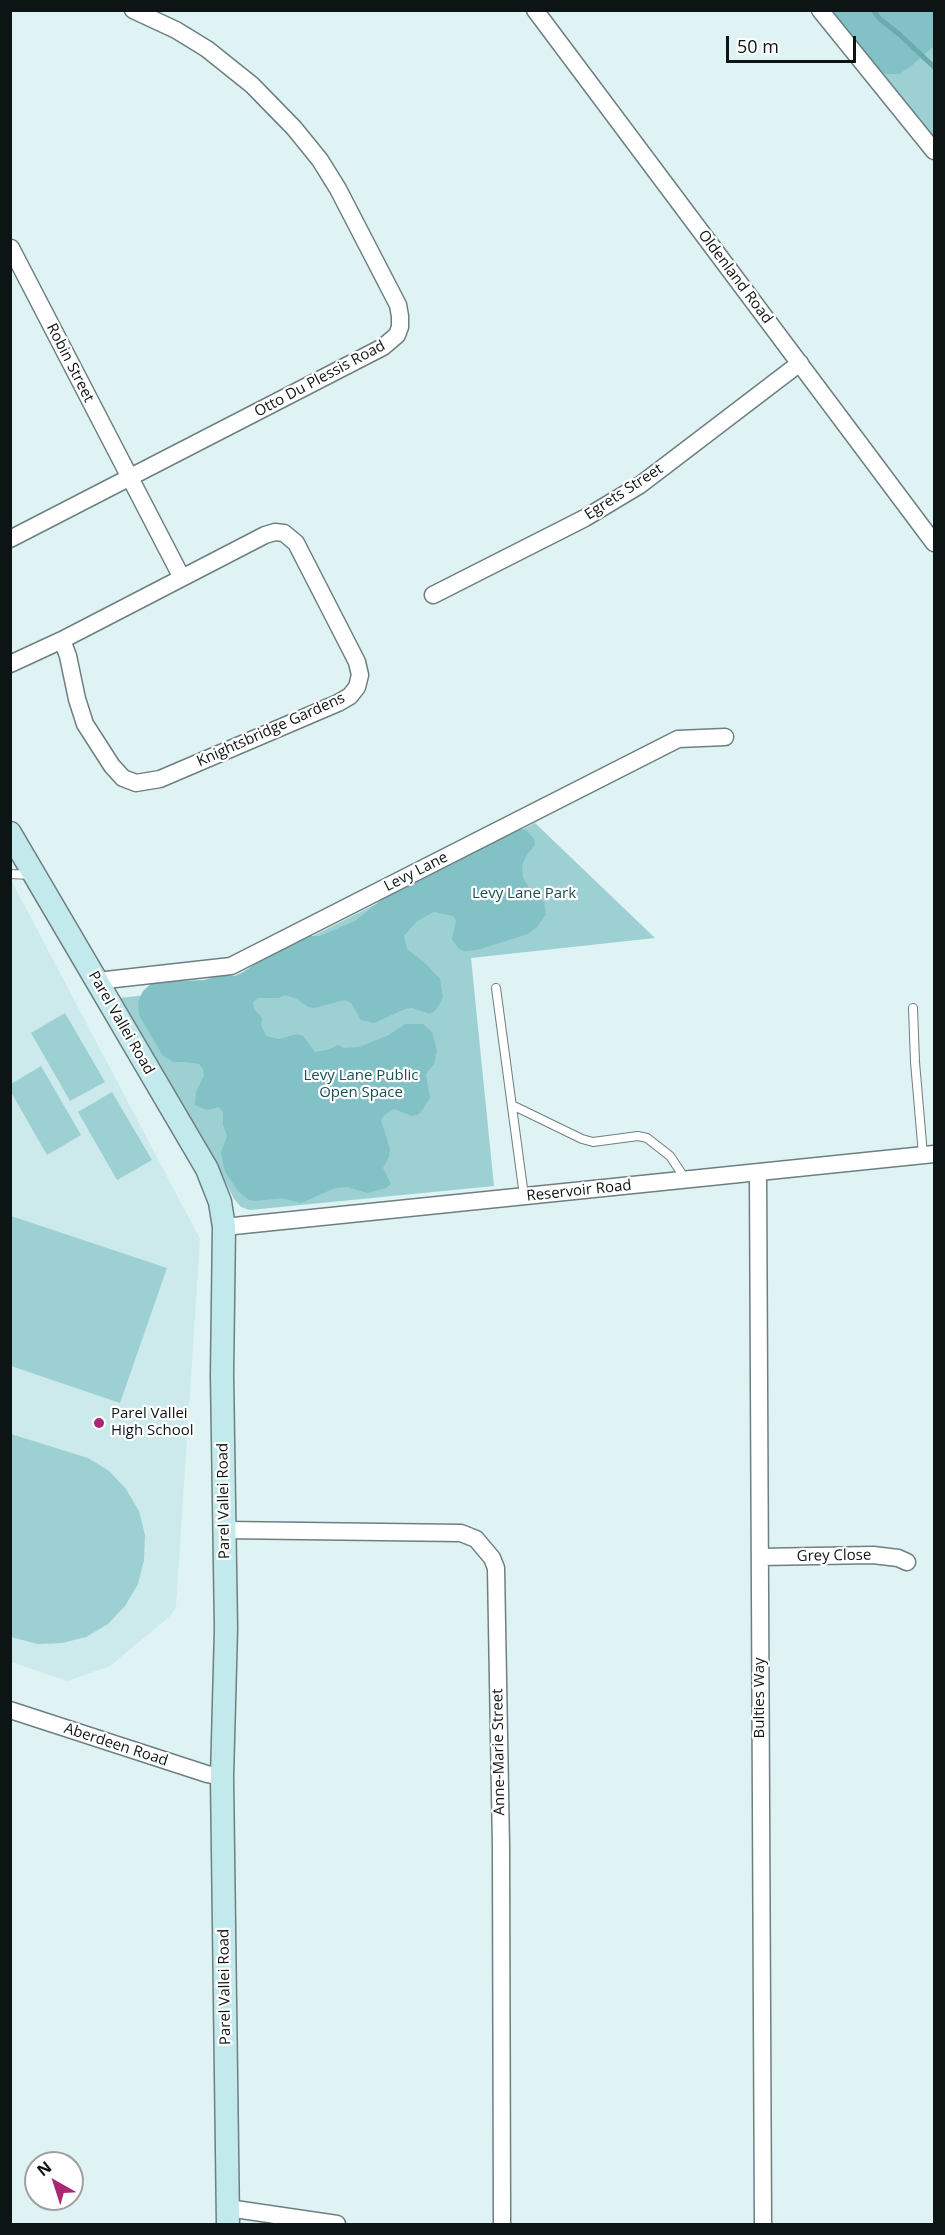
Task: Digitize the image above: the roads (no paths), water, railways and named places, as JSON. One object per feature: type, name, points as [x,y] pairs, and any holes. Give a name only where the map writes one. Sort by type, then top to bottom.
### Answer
[{"type":"street","name":"Otto Du Plessis Road","points":[[10,539],[390,343],[397,335],[400,316],[398,305],[339,189],[320,160],[294,128],[252,85],[207,49],[176,30],[132,10]]},
{"type":"street","name":"Oldenland Road","points":[[535,10],[932,535]]},
{"type":"street","points":[[820,10],[934,151]]},
{"type":"street","name":"Robin Street","points":[[11,248],[130,477]]},
{"type":"street","name":"Egrets Street","points":[[432,595],[585,518],[640,485],[800,363]]},
{"type":"street","points":[[130,477],[182,578]]},
{"type":"street","name":"Knightsbridge Gardens","points":[[10,664],[275,532],[290,536],[296,543],[357,662],[360,675],[357,687],[350,696],[338,703],[160,779],[136,783],[119,774],[91,736],[81,714],[69,656],[62,640]]},
{"type":"street","name":"Levy Lane","points":[[98,981],[231,966],[678,739],[725,737]]},
{"type":"street","name":"Parel Vallei Road","points":[[10,833],[207,1169],[220,1202],[224,1227],[222,1376],[226,1629],[222,1777],[228,2216]]},
{"type":"street","name":"Reservoir Road","points":[[224,1227],[928,1155]]},
{"type":"street","name":"Bulties Way","points":[[758,1172],[763,2224]]},
{"type":"street","name":"Anne-Marie Street","points":[[224,1530],[461,1533],[476,1539],[492,1558],[496,1568],[500,1824],[501,2224]]},
{"type":"street","name":"Grey Close","points":[[760,1557],[873,1555],[898,1558],[908,1562]]},
{"type":"street","name":"Aberdeen Road","points":[[10,1710],[222,1777]]},
{"type":"street","points":[[228,2216],[337,2224]]},
{"type":"lane","points":[[10,874],[35,875]]},
{"type":"lane","points":[[496,988],[524,1196]]},
{"type":"lane","points":[[913,1008],[915,1062],[928,1155]]},
{"type":"lane","points":[[512,1105],[582,1139],[593,1142],[638,1136],[647,1138],[669,1156],[686,1180]]},
{"type":"waterway","points":[[873,10],[934,67]]},
{"type":"place","name":"Parel Vallei High School","points":[[99,1423]]},
{"type":"park label","name":"Levy Lane Park","points":[[524,894]]},
{"type":"park label","name":"Levy Lane Public Open Space","points":[[361,1084]]}]
